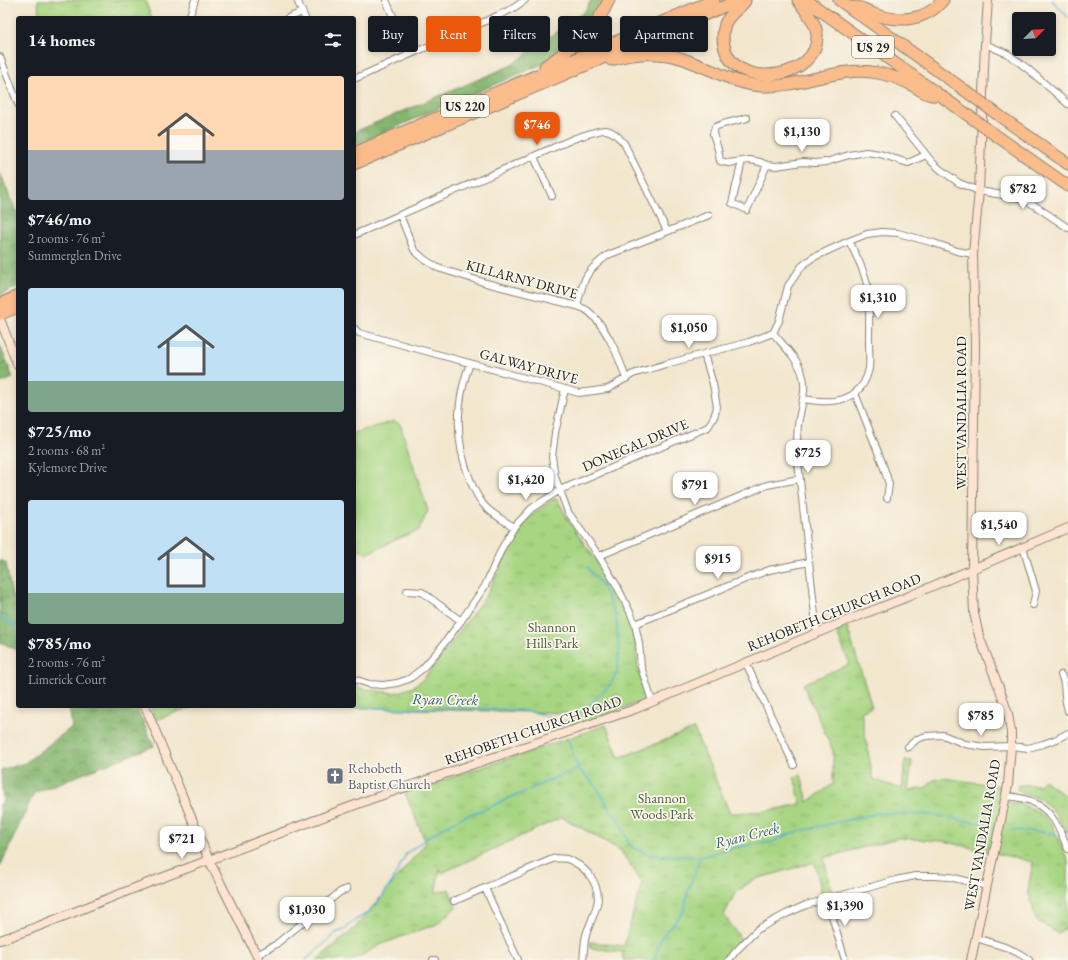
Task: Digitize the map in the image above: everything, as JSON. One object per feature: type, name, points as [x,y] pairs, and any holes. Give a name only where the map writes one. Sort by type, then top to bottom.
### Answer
[{"type":"highway","points":[[532,77],[542,68],[570,49],[587,34],[609,0]]},
{"type":"highway","name":"US 220","points":[[356,152],[714,0]]},
{"type":"highway","name":"US 220","points":[[356,163],[739,0]]},
{"type":"highway","points":[[746,0],[735,10],[726,22],[723,34],[724,48],[730,60],[736,67],[755,74],[770,75],[794,70],[804,64],[813,51],[816,43],[817,35],[810,16],[798,0]]},
{"type":"highway","name":"US 29","points":[[806,0],[1068,186]]},
{"type":"highway","name":"US 29","points":[[839,0],[1068,164]]},
{"type":"highway","points":[[849,7],[860,7],[886,18],[905,20],[919,17],[928,13],[943,0]]},
{"type":"highway","points":[[550,80],[617,58],[640,54],[658,54],[679,57],[748,85],[784,86],[833,74],[865,71],[896,77],[929,95],[940,95]]},
{"type":"highway","points":[[0,304],[16,297]]},
{"type":"highway","points":[[0,314],[16,308]]},
{"type":"street","points":[[191,16],[195,0]]},
{"type":"street","points":[[297,0],[303,15]]},
{"type":"street","points":[[386,0],[409,54]]},
{"type":"street","points":[[356,77],[486,21],[512,9],[525,0]]},
{"type":"street","name":"WEST VANDALIA ROAD","points":[[971,960],[1006,796],[1011,746],[1011,732],[1008,714],[979,636],[974,613],[972,568],[975,354],[973,254],[979,191],[988,0]]},
{"type":"street","points":[[985,44],[1008,54],[1028,69],[1068,104]]},
{"type":"street","points":[[0,57],[16,99]]},
{"type":"street","points":[[895,116],[926,155],[941,170],[959,183],[979,191],[1021,198],[1068,228]]},
{"type":"street","points":[[747,118],[722,124],[716,127],[712,134],[718,148],[720,161],[728,163],[750,160],[776,166],[803,162],[826,162],[866,152],[880,154],[908,163],[926,155]]},
{"type":"street","points":[[356,234],[573,140],[606,130],[615,134],[624,143],[667,231]]},
{"type":"street","points":[[534,157],[552,196]]},
{"type":"street","points":[[742,161],[732,203],[747,210],[767,165]]},
{"type":"street","name":"KILLARNY DRIVE","points":[[400,215],[414,250],[438,268],[509,289],[577,306],[586,310],[597,320],[612,344],[622,365],[626,379]]},
{"type":"street","points":[[577,306],[583,282],[588,273],[595,265],[608,255],[709,215]]},
{"type":"street","points":[[817,633],[797,453],[798,424],[804,399],[802,373],[795,361],[773,333],[779,321],[788,286],[802,266],[812,258],[867,234],[882,232],[898,233],[934,243],[957,252],[973,254]]},
{"type":"street","points":[[804,399],[816,401],[842,400],[860,389],[865,382],[869,368],[868,289],[862,268],[849,241]]},
{"type":"street","points":[[0,319],[16,361]]},
{"type":"street","name":"GALWAY DRIVE","points":[[356,329],[360,332],[579,393],[608,388],[633,374],[749,342],[773,333]]},
{"type":"street","name":"DONEGAL DRIVE","points":[[356,680],[369,684],[383,685],[397,683],[409,679],[422,669],[439,650],[485,586],[502,548],[514,527],[532,508],[560,490],[708,427],[714,417],[717,406],[713,384],[704,354]]},
{"type":"street","points":[[470,363],[463,387],[459,412],[460,437],[466,468],[475,492],[483,504],[493,514],[514,527]]},
{"type":"street","points":[[565,389],[555,433],[552,457],[555,477],[568,512],[599,556],[617,586],[630,612],[635,624],[639,643],[641,667],[652,701]]},
{"type":"street","points":[[855,393],[889,484],[887,498]]},
{"type":"street","points":[[599,556],[767,485],[799,479]]},
{"type":"street","name":"REHOBETH CHURCH ROAD","points":[[0,940],[370,799],[635,709],[907,597],[1068,528]]},
{"type":"street","points":[[1023,547],[1036,591],[1033,605]]},
{"type":"street","points":[[635,624],[769,570],[809,562]]},
{"type":"street","points":[[406,591],[422,592],[461,621]]},
{"type":"street","points":[[746,662],[794,765]]},
{"type":"street","points":[[1061,675],[1064,680],[1068,711]]},
{"type":"street","points":[[146,708],[209,860],[258,958],[340,892],[347,889]]},
{"type":"street","points":[[908,747],[917,739],[926,736],[942,735],[965,744],[985,747],[1011,746],[1028,748],[1057,739],[1068,733]]},
{"type":"street","points":[[1006,796],[1028,800],[1042,807],[1051,815],[1057,824],[1068,849]]},
{"type":"street","points":[[454,901],[555,858],[566,859],[578,864],[591,878],[596,888],[598,900],[585,937],[584,960]]},
{"type":"street","points":[[729,960],[736,951],[758,930],[786,914],[806,905],[915,876],[950,877],[987,886]]},
{"type":"street","points":[[485,888],[518,960]]},
{"type":"street","points":[[828,899],[845,960]]},
{"type":"street","points":[[976,938],[1006,947],[1023,955],[1029,960]]},
{"type":"green space","points":[[38,0],[145,0],[151,16],[39,16]]},
{"type":"green space","points":[[591,0],[604,0],[595,16],[578,16],[585,11]]},
{"type":"green space","points":[[558,31],[559,52],[540,65],[356,144],[356,131],[510,66],[529,52],[550,52],[550,37]]},
{"type":"green space","points":[[0,172],[16,209],[16,288],[0,295]]},
{"type":"green space","points":[[0,345],[13,378],[0,383]]},
{"type":"green space","points":[[394,421],[400,424],[428,511],[418,531],[399,538],[367,554],[360,549],[356,550],[356,432]]},
{"type":"green space","name":"Shannon Hills Park","points":[[553,499],[557,499],[570,523],[610,581],[623,605],[633,633],[638,668],[646,700],[602,717],[573,726],[567,713],[356,708],[356,687],[394,693],[411,688],[421,681],[432,669],[487,594],[512,543],[527,520]]},
{"type":"green space","points":[[0,560],[6,563],[12,597],[16,598],[16,650],[0,643]]},
{"type":"green space","name":"Shannon Woods Park","points":[[847,627],[872,707],[861,712],[873,779],[902,789],[905,760],[912,761],[908,790],[924,789],[934,780],[943,778],[1001,786],[998,800],[1020,804],[1035,810],[1046,818],[1053,827],[1068,861],[1068,927],[1057,933],[1036,920],[1028,890],[1033,862],[943,841],[898,838],[824,858],[832,893],[822,895],[815,862],[753,880],[735,893],[724,915],[741,939],[724,960],[623,960],[623,952],[590,948],[590,942],[624,946],[642,882],[620,850],[562,817],[442,873],[440,869],[435,893],[449,889],[456,907],[437,924],[382,944],[353,960],[317,960],[354,929],[426,843],[405,793],[606,725],[619,758],[694,729],[730,813],[768,811],[801,804],[794,777],[801,775],[808,802],[833,784],[833,751],[803,684],[850,664],[836,631]]},
{"type":"green space","points":[[69,708],[137,708],[154,746],[34,793],[0,867],[0,804],[3,803],[1,770],[25,763],[72,727]]},
{"type":"green space","points":[[151,708],[188,708],[156,720]]},
{"type":"green space","points":[[1044,780],[1068,798],[1068,836],[1059,819],[1048,805],[1037,798],[1024,794],[1017,789],[1018,785],[1039,785]]},
{"type":"waterway","points":[[1052,0],[1068,17]]},
{"type":"waterway","points":[[559,725],[576,716],[587,707],[611,684],[617,672],[619,650],[616,616],[601,584],[587,567]]},
{"type":"waterway","name":"Ryan Creek","points":[[0,617],[16,627]]},
{"type":"waterway","name":"Ryan Creek","points":[[356,708],[500,709],[524,711],[545,716],[562,728]]},
{"type":"waterway","name":"Ryan Creek","points":[[568,740],[578,768],[597,787],[611,811],[621,824],[627,841],[632,847],[650,855],[700,857],[732,848],[772,842],[792,833],[878,813],[934,815],[990,825]]},
{"type":"waterway","points":[[306,960],[336,933],[346,929],[351,923],[369,912],[376,905],[392,882],[406,854],[424,840],[465,816],[485,809],[578,768]]},
{"type":"waterway","name":"Ryan Creek","points":[[1011,830],[1057,834]]},
{"type":"waterway","points":[[654,960],[662,936],[684,910],[688,891],[700,858]]},
{"type":"place","name":"Rehobeth Baptist Church","points":[[335,776]]}]
